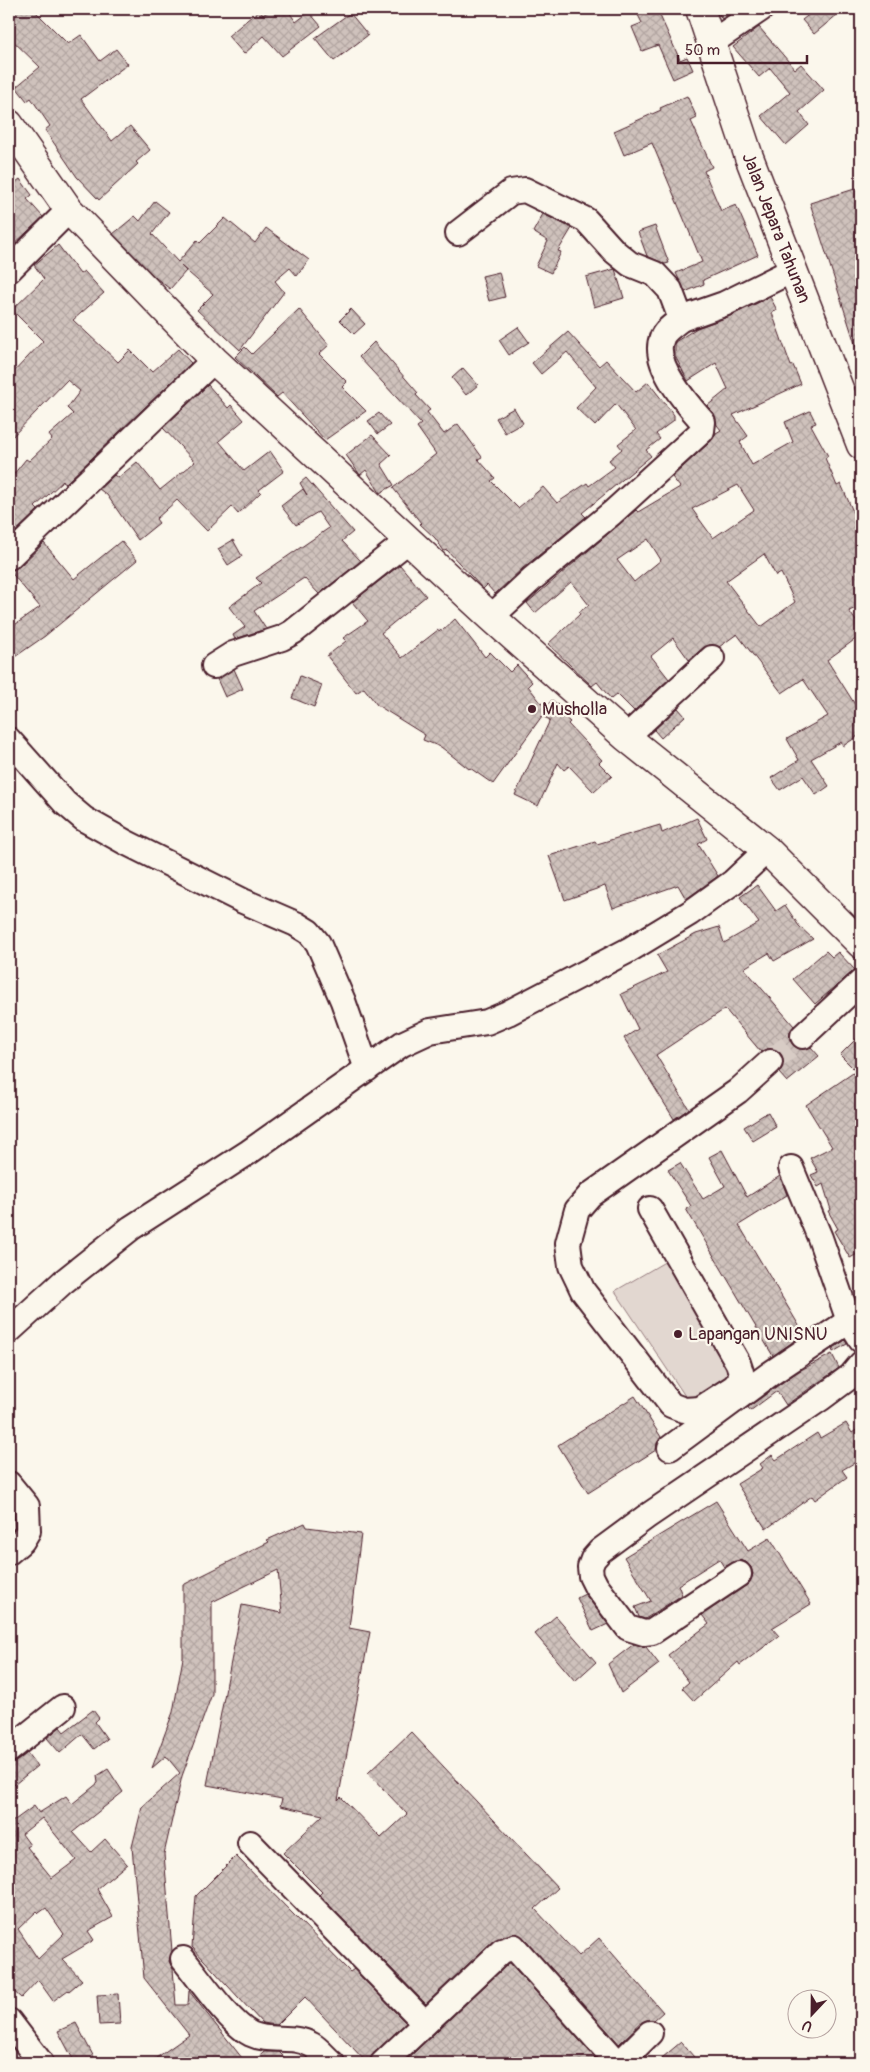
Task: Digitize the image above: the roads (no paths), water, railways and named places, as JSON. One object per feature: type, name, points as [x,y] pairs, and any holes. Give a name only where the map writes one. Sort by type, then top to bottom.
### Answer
[{"type":"main road","name":"Jalan Jepara Tahunan","points":[[700,9],[749,157],[861,445]]},
{"type":"main road","points":[[9,124],[69,210],[214,360],[491,616],[626,737],[767,850],[861,944]]},
{"type":"street","points":[[711,43],[761,9]]},
{"type":"street","points":[[458,233],[511,192],[525,190],[586,220],[614,251],[630,264],[655,274],[670,290],[681,319]]},
{"type":"street","points":[[9,270],[69,210]]},
{"type":"street","points":[[491,616],[532,579],[612,513],[702,431],[703,422],[662,366],[659,352],[662,337],[681,319],[724,304],[793,270]]},
{"type":"street","points":[[9,557],[214,360]]},
{"type":"street","points":[[214,666],[233,654],[282,638],[293,632],[409,540]]},
{"type":"street","points":[[626,737],[712,658]]},
{"type":"street","points":[[9,740],[65,802],[84,819],[125,842],[309,932],[318,943],[344,1001],[367,1069]]},
{"type":"street","points":[[9,1331],[63,1282],[131,1228],[248,1152],[402,1044],[430,1031],[462,1027],[494,1019],[630,950],[726,888],[767,850]]},
{"type":"street","points":[[803,1036],[861,982]]},
{"type":"street","points":[[650,1209],[738,1363],[741,1372],[740,1380],[734,1387],[700,1409],[684,1410],[671,1405],[653,1383],[583,1291],[571,1266],[568,1243],[578,1210],[590,1195],[738,1091],[770,1062]]},
{"type":"street","points":[[670,1448],[770,1374],[855,1330],[791,1168]]},
{"type":"street","points":[[739,1574],[652,1632],[644,1633],[628,1628],[596,1586],[591,1576],[590,1567],[593,1559],[600,1551],[646,1517],[820,1399],[851,1376],[861,1364]]},
{"type":"street","points":[[9,1484],[27,1506],[28,1531],[22,1541],[9,1552]]},
{"type":"street","points":[[9,1750],[63,1707]]},
{"type":"street","points":[[250,1844],[425,2024]]},
{"type":"street","points":[[383,2063],[502,1951],[514,1947],[619,2063],[650,2033]]},
{"type":"street","points":[[183,1958],[233,2019],[250,2034],[268,2039],[292,2040],[312,2044],[332,2063]]},
{"type":"street","points":[[9,2021],[41,2063]]},
{"type":"tunnel","points":[[770,1062],[803,1036]]},
{"type":"place","name":"Musholla","points":[[532,709]]},
{"type":"place","name":"Lapangan UNISNU","points":[[678,1334]]}]
